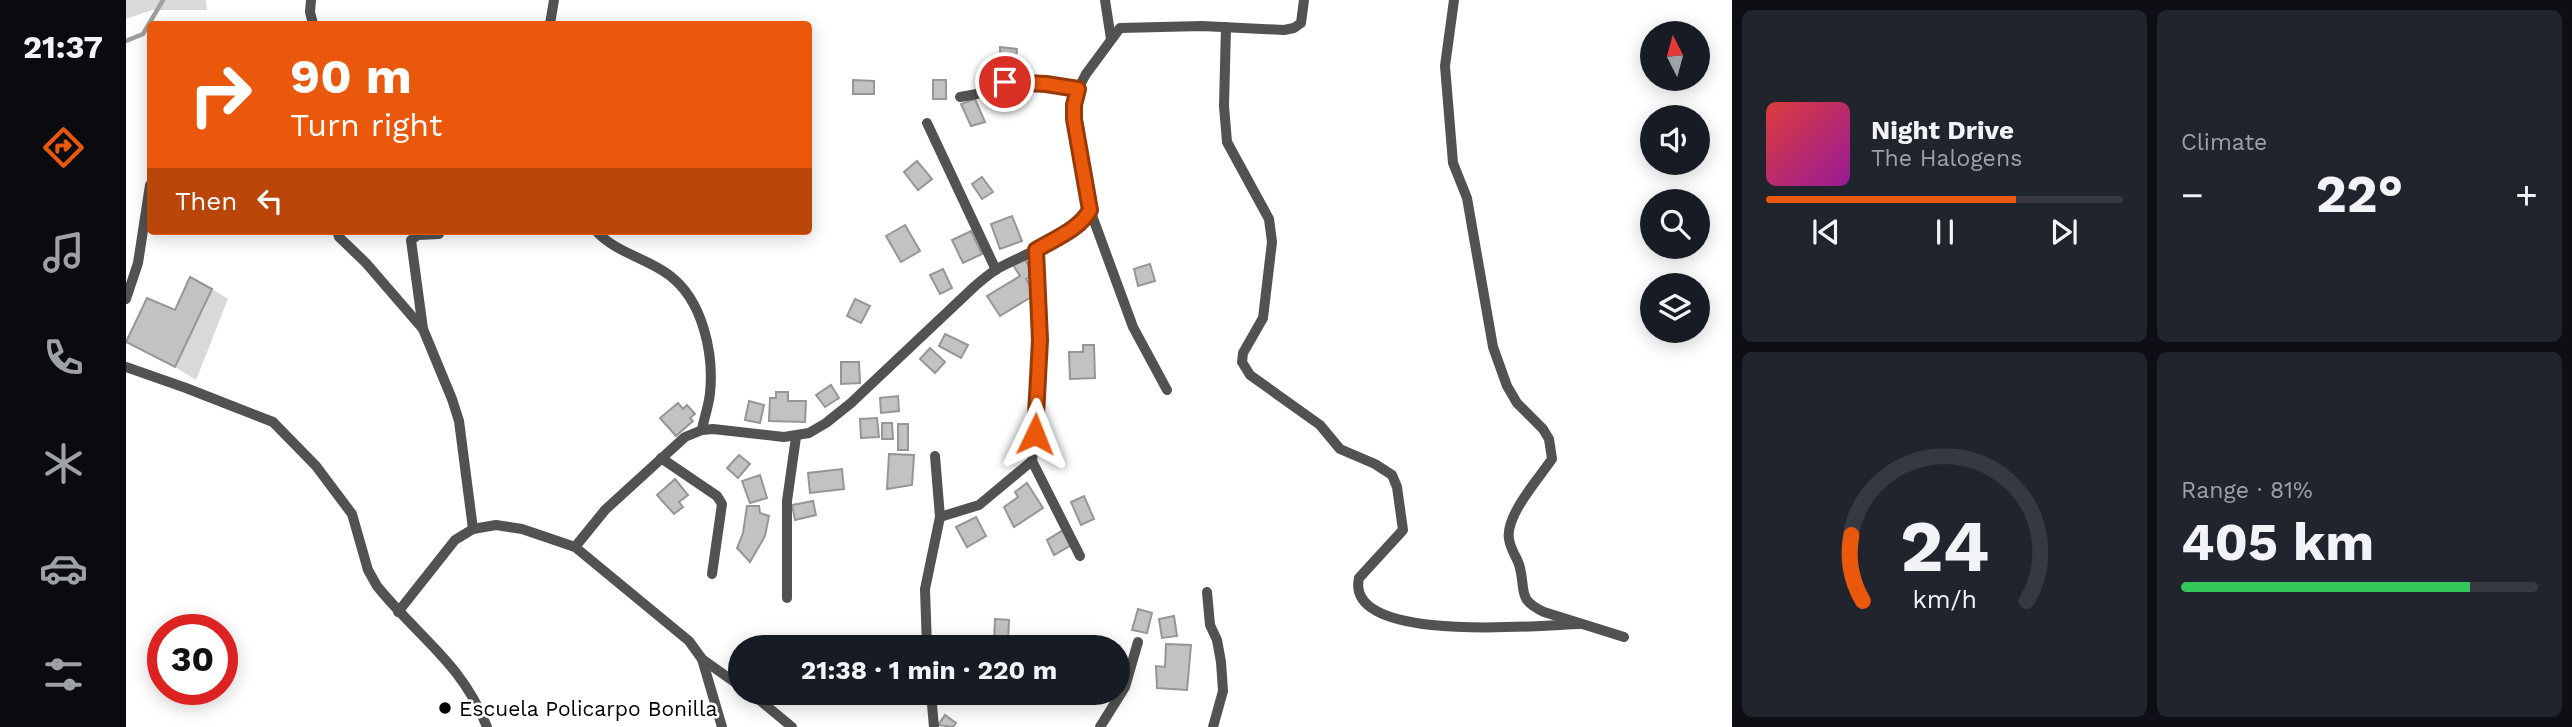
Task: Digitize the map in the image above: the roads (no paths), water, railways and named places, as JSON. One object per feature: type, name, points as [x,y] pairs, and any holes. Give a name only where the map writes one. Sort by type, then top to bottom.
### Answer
[{"type":"street","points":[[311,0],[312,21]]},
{"type":"street","points":[[550,21],[554,0]]},
{"type":"street","points":[[1105,0],[1111,39]]},
{"type":"street","points":[[1167,390],[1133,327],[1090,210],[1074,119],[1078,89],[1120,29],[1133,26],[1284,30],[1301,23],[1304,0]]},
{"type":"street","points":[[1454,0],[1445,66],[1452,163],[1467,198],[1493,347],[1507,386],[1517,403],[1543,429],[1552,450],[1552,459],[1514,514],[1508,528],[1512,554],[1520,564],[1521,589],[1531,606],[1623,637]]},
{"type":"street","points":[[1226,27],[1224,106],[1227,142],[1269,219],[1272,242],[1263,318],[1243,354],[1242,362],[1250,376],[1320,425],[1340,449],[1392,475],[1403,530],[1359,578],[1357,584],[1360,596],[1372,610],[1397,621],[1457,627],[1579,624]]},
{"type":"street","points":[[960,97],[976,94],[989,86],[1005,82],[1078,89]]},
{"type":"street","points":[[927,123],[996,270]]},
{"type":"street","points":[[126,299],[138,263],[147,204]]},
{"type":"street","points":[[575,547],[605,510],[685,437],[713,429],[742,434],[796,437],[826,423],[851,403],[975,286],[996,270],[1076,226],[1090,210]]},
{"type":"street","points":[[339,235],[423,329]]},
{"type":"street","points":[[418,235],[411,240],[423,329],[459,421],[473,529]]},
{"type":"street","points":[[601,235],[626,253],[668,274],[680,284],[696,307],[709,354],[710,393],[702,430]]},
{"type":"street","points":[[1036,250],[1040,340],[1032,461],[1080,556]]},
{"type":"street","points":[[126,367],[273,422],[337,491],[352,514],[368,570],[377,586],[398,612],[460,675],[479,706],[487,727]]},
{"type":"street","points":[[787,598],[788,501],[796,437]]},
{"type":"street","points":[[927,635],[925,589],[940,517],[935,456]]},
{"type":"street","points":[[661,458],[716,496],[722,504],[712,574]]},
{"type":"street","points":[[940,517],[979,505],[1032,461]]},
{"type":"street","points":[[398,612],[455,540],[473,529],[496,526],[522,528],[575,547],[689,641],[702,659],[728,677]]},
{"type":"street","points":[[1207,593],[1210,625],[1217,640],[1221,662],[1223,691],[1213,727]]},
{"type":"street","points":[[1100,727],[1125,687],[1138,642]]},
{"type":"street","points":[[702,659],[722,727]]},
{"type":"street","points":[[765,705],[792,727]]},
{"type":"street","points":[[932,705],[934,727]]},
{"type":"waterway","points":[[151,21],[163,0]]},
{"type":"waterway","points":[[126,41],[143,34],[147,27]]},
{"type":"place","name":"Escuela Policarpo Bonilla","points":[[445,708]]}]
